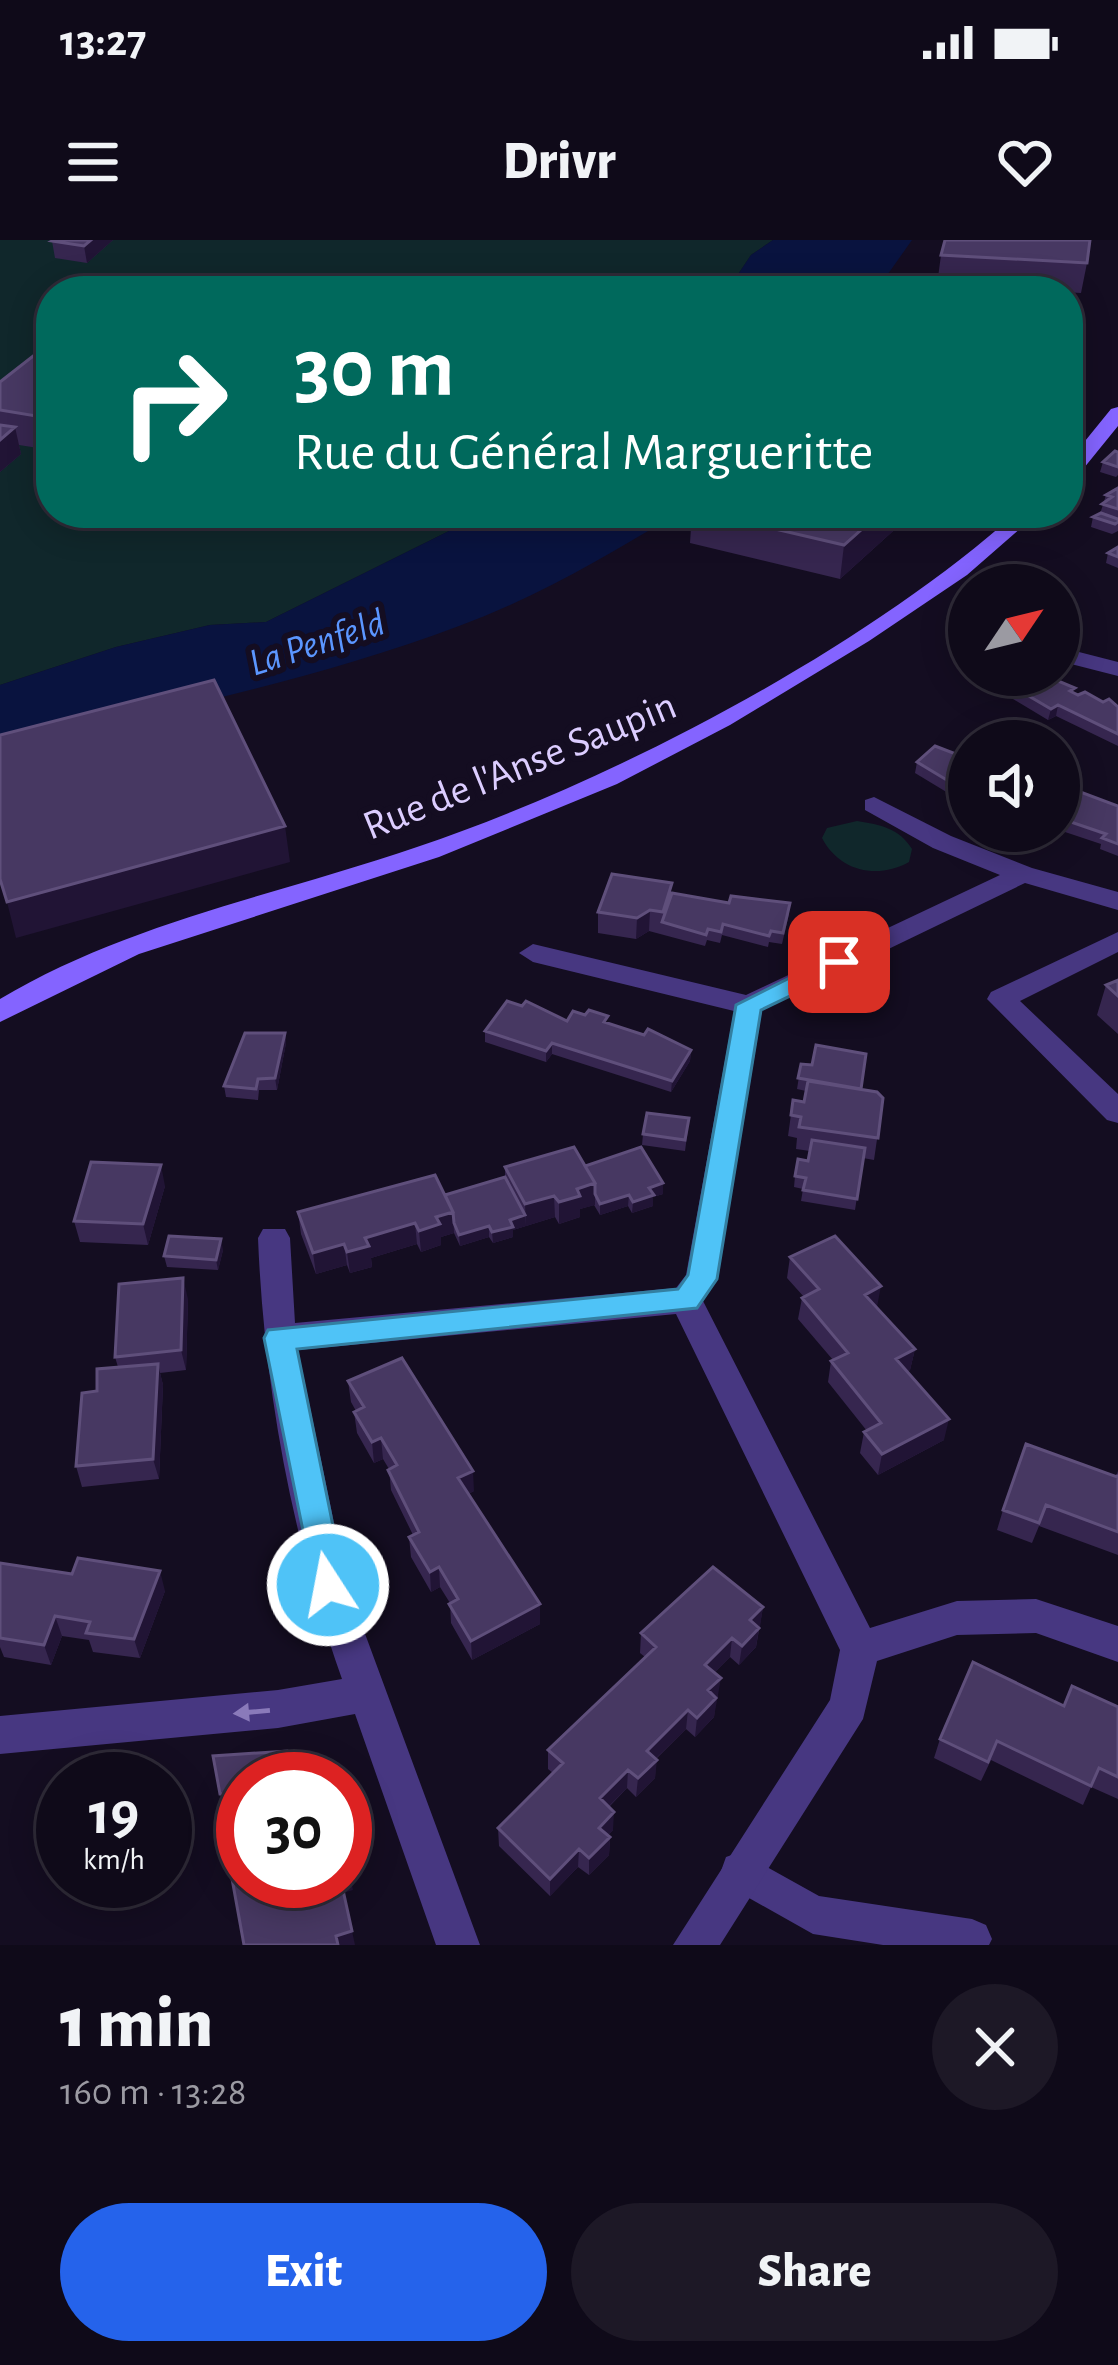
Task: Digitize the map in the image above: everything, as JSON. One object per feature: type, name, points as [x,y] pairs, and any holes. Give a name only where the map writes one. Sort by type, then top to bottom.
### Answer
[{"type":"street","points":[[1083,456],[1118,413]]},
{"type":"street","name":"Rue de l'Anse Saupin","points":[[0,1012],[96,965],[184,930],[492,830],[634,769],[709,731],[917,601],[1009,528]]},
{"type":"street","points":[[1080,659],[1118,669]]},
{"type":"street","points":[[874,806],[943,842],[1023,874],[1118,901]]},
{"type":"street","points":[[533,953],[749,1005],[1023,874]]},
{"type":"street","points":[[1118,941],[1001,999],[1118,1112]]},
{"type":"street","points":[[279,1338],[686,1300],[702,1279],[749,1005]]},
{"type":"street","points":[[274,1238],[279,1338],[328,1585],[458,1945]]},
{"type":"street","points":[[686,1300],[860,1649],[849,1706],[695,1945]]},
{"type":"street","points":[[860,1649],[957,1618],[1036,1616],[1118,1644]]},
{"type":"street","points":[[0,1735],[278,1709],[367,1693]]},
{"type":"lane","points":[[740,1871],[813,1915],[973,1939]]},
{"type":"green space","points":[[0,240],[773,240],[751,255],[737,276],[36,276],[36,528],[458,528],[266,622],[210,625],[116,647],[0,685]]},
{"type":"green space","points":[[857,821],[901,836],[912,849],[909,862],[872,871],[838,858],[822,838],[827,828]]},
{"type":"water","points":[[773,240],[912,240],[887,276],[737,276],[751,255]]},
{"type":"water","name":"La Penfeld","points":[[652,528],[544,589],[403,646],[231,695],[0,750],[0,685],[116,647],[210,625],[266,622],[451,530]]},
{"type":"building","points":[[54,240],[91,240],[84,246]]},
{"type":"building","points":[[945,240],[1090,240],[1087,263],[941,255]]},
{"type":"building","points":[[36,354],[36,416],[0,410],[0,382]]},
{"type":"building","points":[[0,425],[15,427],[0,440]]},
{"type":"building","points":[[1115,451],[1118,467],[1103,462]]},
{"type":"building","points":[[1118,488],[1118,509],[1102,504],[1112,497],[1106,495]]},
{"type":"building","points":[[1101,513],[1118,519],[1118,522],[1093,517]]},
{"type":"building","points":[[771,528],[863,528],[844,545]]},
{"type":"building","points":[[214,680],[285,826],[7,902],[0,879],[0,735]]},
{"type":"building","points":[[1085,692],[1103,702],[1109,699],[1118,707],[1118,734],[1058,705],[1051,709],[1029,696],[1080,696]]},
{"type":"building","points":[[935,746],[948,751],[948,781],[917,762]]},
{"type":"building","points":[[1080,792],[1118,806],[1118,844],[1102,838],[1106,834],[1080,825]]},
{"type":"building","points":[[612,874],[672,883],[663,912],[650,910],[637,918],[598,912]]},
{"type":"building","points":[[672,893],[729,903],[731,896],[790,903],[783,933],[771,931],[769,936],[723,924],[721,932],[708,929],[706,935],[662,922]]},
{"type":"building","points":[[1118,980],[1118,996],[1106,985]]},
{"type":"building","points":[[507,1001],[522,1006],[526,1001],[567,1021],[573,1011],[585,1015],[589,1010],[608,1016],[604,1022],[644,1035],[648,1029],[691,1050],[672,1081],[552,1043],[546,1051],[485,1031]]},
{"type":"building","points":[[245,1033],[285,1033],[275,1078],[258,1079],[256,1089],[224,1086]]},
{"type":"building","points":[[816,1045],[866,1054],[861,1089],[798,1078],[801,1064],[812,1065]]},
{"type":"building","points":[[808,1081],[877,1092],[883,1098],[878,1138],[799,1127],[801,1117],[791,1115],[793,1100],[804,1102]]},
{"type":"building","points":[[647,1113],[689,1118],[685,1140],[643,1134]]},
{"type":"building","points":[[812,1140],[865,1148],[857,1199],[803,1190],[806,1178],[795,1176],[798,1159],[808,1161]]},
{"type":"building","points":[[574,1147],[595,1183],[577,1189],[580,1196],[559,1202],[554,1196],[525,1204],[505,1167]]},
{"type":"building","points":[[641,1147],[663,1183],[649,1188],[654,1195],[633,1202],[629,1195],[600,1204],[585,1166]]},
{"type":"building","points":[[91,1162],[161,1165],[143,1224],[74,1221]]},
{"type":"building","points":[[435,1175],[453,1212],[436,1217],[440,1224],[419,1231],[415,1223],[365,1238],[369,1246],[347,1252],[344,1244],[313,1253],[298,1212]]},
{"type":"building","points":[[505,1177],[525,1215],[510,1220],[513,1227],[492,1232],[489,1226],[459,1235],[445,1195]]},
{"type":"building","points":[[169,1236],[221,1239],[216,1260],[164,1256]]},
{"type":"building","points":[[835,1236],[881,1286],[865,1295],[915,1349],[896,1359],[949,1419],[882,1454],[864,1432],[881,1423],[831,1361],[848,1353],[802,1298],[819,1289],[790,1257]]},
{"type":"building","points":[[183,1278],[181,1350],[115,1357],[119,1284]]},
{"type":"building","points":[[402,1358],[473,1471],[458,1478],[540,1604],[471,1641],[449,1604],[458,1599],[439,1567],[430,1572],[409,1537],[419,1532],[388,1470],[397,1465],[381,1438],[372,1442],[354,1412],[364,1407],[348,1381]]},
{"type":"building","points":[[158,1364],[153,1459],[76,1466],[82,1393],[97,1391],[97,1369]]},
{"type":"building","points":[[1026,1444],[1118,1475],[1118,1532],[1046,1505],[1039,1523],[1003,1510]]},
{"type":"building","points":[[78,1558],[160,1571],[134,1639],[86,1633],[90,1622],[55,1616],[44,1645],[0,1638],[0,1563],[72,1574]]},
{"type":"building","points":[[713,1567],[763,1607],[750,1620],[759,1628],[742,1646],[732,1638],[705,1665],[721,1678],[708,1690],[716,1698],[697,1718],[688,1710],[647,1751],[657,1760],[638,1778],[628,1770],[600,1798],[614,1812],[599,1828],[610,1837],[589,1858],[579,1849],[550,1879],[498,1828],[563,1763],[548,1750],[656,1647],[641,1633]]},
{"type":"building","points":[[973,1662],[1064,1706],[1072,1686],[1118,1707],[1118,1777],[1099,1768],[1091,1786],[997,1741],[988,1762],[940,1739]]},
{"type":"building","points":[[237,1908],[347,1908],[352,1931],[336,1936],[338,1945],[244,1945]]},
{"type":"route","points":[[328,1585],[279,1338],[686,1300],[702,1279],[749,1005],[839,962]]}]
